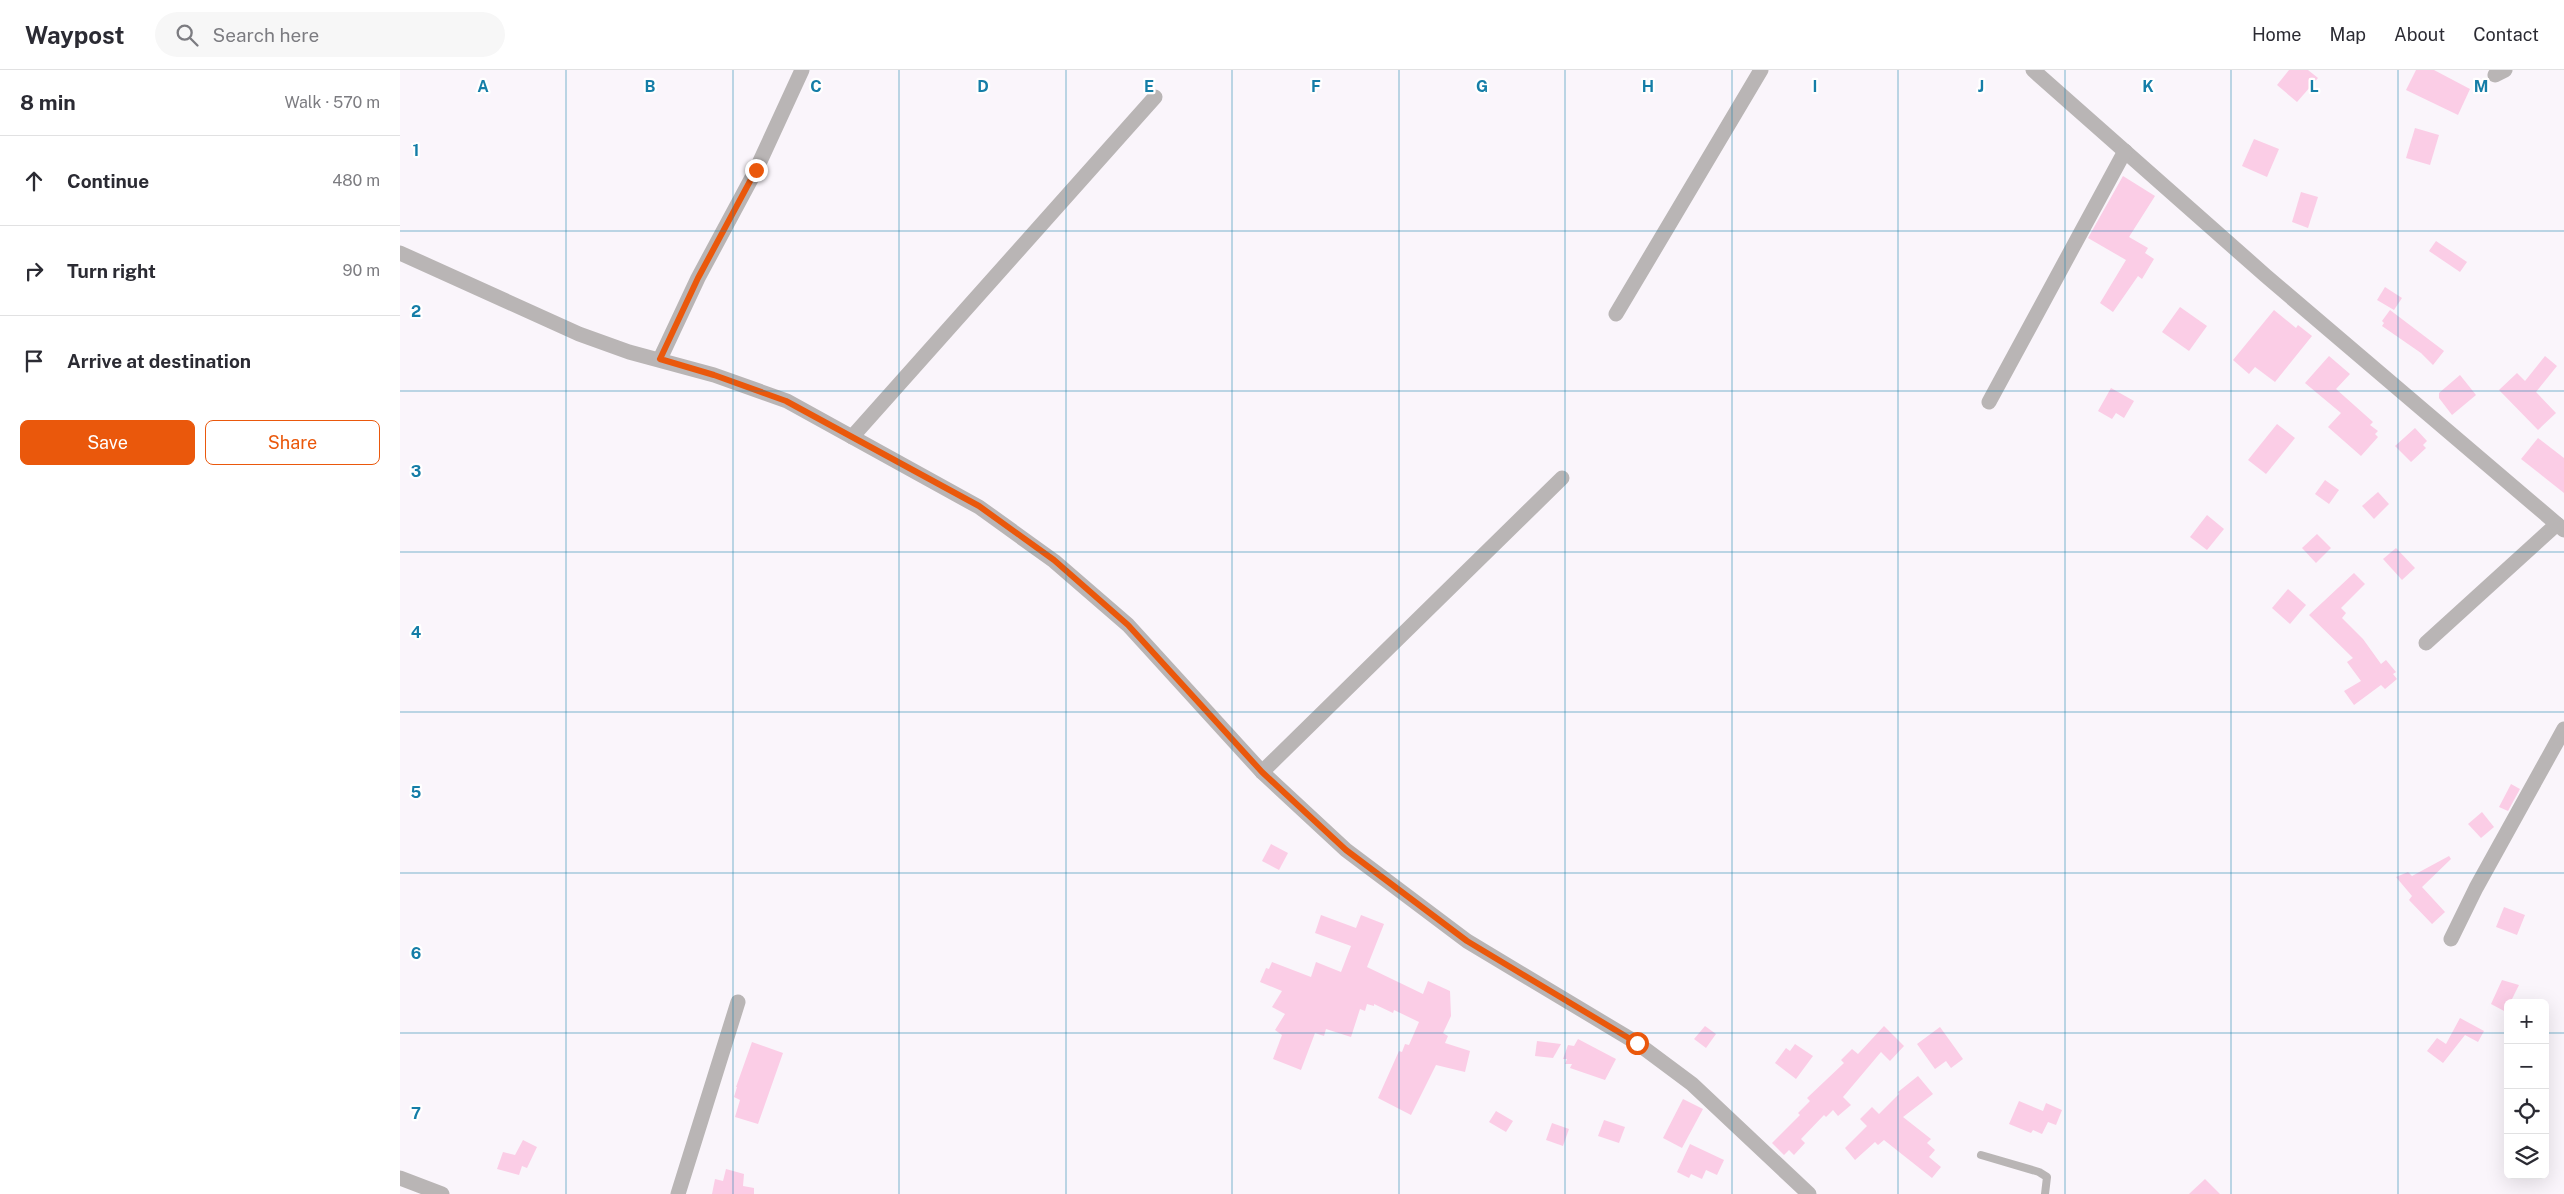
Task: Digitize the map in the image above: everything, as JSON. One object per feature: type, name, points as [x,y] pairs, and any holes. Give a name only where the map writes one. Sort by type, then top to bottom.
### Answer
[{"type":"street","points":[[660,359],[698,278],[756,170],[802,70]]},
{"type":"street","points":[[1616,314],[1761,70]]},
{"type":"street","points":[[2033,70],[2266,276],[2560,527],[2426,643]]},
{"type":"street","points":[[852,437],[1155,96]]},
{"type":"street","points":[[1989,402],[2125,151]]},
{"type":"street","points":[[400,252],[579,334],[629,352],[714,375],[786,401],[979,506],[1054,560],[1128,625],[1262,772],[1346,850],[1467,941],[1637,1043],[1692,1084],[1809,1194]]},
{"type":"street","points":[[1262,772],[1562,478]]},
{"type":"street","points":[[2451,939],[2480,879],[2564,729]]},
{"type":"street","points":[[678,1194],[738,1002]]},
{"type":"street","points":[[400,1178],[442,1194]]},
{"type":"lane","points":[[1981,1155],[2038,1172],[2047,1178],[2045,1194]]},
{"type":"building","points":[[2289,70],[2308,70],[2318,78],[2297,102],[2277,85]]},
{"type":"building","points":[[2416,70],[2434,70],[2470,89],[2458,115],[2406,90]]},
{"type":"building","points":[[2415,128],[2439,135],[2430,165],[2406,158]]},
{"type":"building","points":[[2254,139],[2279,149],[2267,177],[2242,166]]},
{"type":"building","points":[[2123,176],[2155,196],[2129,237],[2148,248],[2145,253],[2154,259],[2142,279],[2138,276],[2113,312],[2100,303],[2126,260],[2088,238]]},
{"type":"building","points":[[2301,192],[2318,197],[2308,228],[2292,222]]},
{"type":"building","points":[[2436,241],[2467,262],[2460,272],[2429,251]]},
{"type":"building","points":[[2385,287],[2402,298],[2394,310],[2377,300]]},
{"type":"building","points":[[2180,307],[2207,326],[2189,351],[2162,332]]},
{"type":"building","points":[[2274,310],[2296,328],[2298,325],[2312,336],[2275,382],[2255,367],[2249,374],[2233,360]]},
{"type":"building","points":[[2390,310],[2444,351],[2433,365],[2421,353],[2382,326],[2384,323],[2382,321]]},
{"type":"building","points":[[2329,356],[2350,374],[2336,389],[2373,422],[2370,425],[2378,431],[2375,434],[2378,437],[2361,456],[2328,427],[2341,413],[2305,383]]},
{"type":"building","points":[[2545,356],[2557,366],[2536,392],[2556,413],[2538,430],[2499,390],[2517,373],[2525,381]]},
{"type":"building","points":[[2460,375],[2476,395],[2452,415],[2439,398],[2439,393]]},
{"type":"building","points":[[2111,388],[2134,401],[2124,418],[2116,413],[2112,419],[2098,411]]},
{"type":"building","points":[[2277,424],[2295,438],[2266,474],[2248,460]]},
{"type":"building","points":[[2415,428],[2427,441],[2423,445],[2426,448],[2411,462],[2395,446]]},
{"type":"building","points":[[2538,438],[2564,458],[2564,493],[2521,459]]},
{"type":"building","points":[[2325,480],[2339,490],[2329,504],[2315,494]]},
{"type":"building","points":[[2378,492],[2389,504],[2374,519],[2362,506]]},
{"type":"building","points":[[2207,515],[2224,529],[2207,550],[2190,537]]},
{"type":"building","points":[[2317,534],[2331,548],[2316,563],[2302,548]]},
{"type":"building","points":[[2396,548],[2415,568],[2402,580],[2383,559]]},
{"type":"building","points":[[2354,573],[2365,584],[2341,608],[2346,613],[2342,618],[2363,639],[2381,664],[2386,660],[2396,672],[2393,674],[2397,679],[2385,689],[2381,685],[2354,705],[2344,691],[2361,681],[2347,662],[2353,658],[2309,615]]},
{"type":"building","points":[[2288,589],[2306,605],[2290,624],[2272,608]]},
{"type":"building","points":[[2511,784],[2520,789],[2508,811],[2499,807]]},
{"type":"building","points":[[2482,812],[2494,827],[2481,838],[2468,824]]},
{"type":"building","points":[[1271,844],[1288,853],[1279,870],[1262,861]]},
{"type":"building","points":[[2449,856],[2451,859],[2422,887],[2445,912],[2432,924],[2409,900],[2412,896],[2396,877],[2408,872],[2412,876]]},
{"type":"building","points":[[2504,907],[2525,915],[2517,935],[2496,927]]},
{"type":"building","points":[[1321,915],[1356,928],[1361,915],[1384,924],[1367,967],[1423,994],[1428,981],[1450,991],[1451,1016],[1443,1033],[1448,1036],[1445,1043],[1470,1051],[1465,1072],[1436,1065],[1411,1115],[1378,1098],[1399,1051],[1402,1052],[1405,1044],[1409,1045],[1419,1022],[1394,1010],[1393,1013],[1374,1004],[1374,1006],[1367,1004],[1365,1011],[1360,1009],[1351,1037],[1326,1029],[1324,1036],[1315,1033],[1301,1070],[1273,1059],[1282,1035],[1275,1030],[1285,1014],[1272,1007],[1282,991],[1260,982],[1266,968],[1269,969],[1272,962],[1311,977],[1316,962],[1341,972],[1351,946],[1315,933]]},
{"type":"building","points":[[2502,980],[2519,985],[2512,999],[2504,999],[2504,1011],[2491,1004]]},
{"type":"building","points":[[2460,1018],[2484,1031],[2478,1042],[2465,1035],[2443,1063],[2427,1051],[2437,1038],[2446,1044]]},
{"type":"building","points":[[1705,1026],[1716,1034],[1706,1048],[1694,1039]]},
{"type":"building","points":[[1884,1026],[1904,1046],[1890,1061],[1881,1052],[1843,1097],[1851,1105],[1838,1116],[1833,1110],[1826,1117],[1824,1115],[1801,1139],[1805,1143],[1794,1155],[1789,1150],[1784,1155],[1772,1143],[1800,1115],[1798,1113],[1810,1101],[1807,1098],[1844,1063],[1841,1060],[1852,1049],[1858,1054]]},
{"type":"building","points":[[1940,1027],[1963,1059],[1951,1068],[1946,1061],[1935,1069],[1917,1044]]},
{"type":"building","points":[[1578,1039],[1616,1059],[1605,1080],[1570,1068],[1572,1064],[1565,1064],[1567,1059],[1563,1059],[1568,1045],[1574,1046]]},
{"type":"building","points":[[1537,1041],[1561,1044],[1553,1058],[1535,1056]]},
{"type":"building","points":[[752,1042],[783,1053],[758,1124],[735,1117],[740,1100],[734,1097],[736,1087]]},
{"type":"building","points":[[1795,1044],[1813,1056],[1796,1079],[1775,1063],[1786,1048],[1790,1051]]},
{"type":"building","points":[[1918,1076],[1933,1094],[1903,1117],[1931,1139],[1927,1143],[1935,1150],[1929,1157],[1941,1167],[1932,1178],[1884,1140],[1878,1145],[1875,1142],[1855,1160],[1845,1148],[1867,1126],[1860,1119],[1872,1107],[1879,1114],[1899,1094],[1898,1092]]},
{"type":"building","points":[[1683,1099],[1703,1109],[1682,1148],[1663,1138]]},
{"type":"building","points":[[2019,1101],[2043,1111],[2046,1103],[2062,1110],[2056,1125],[2048,1122],[2042,1134],[2033,1130],[2031,1133],[2009,1124]]},
{"type":"building","points":[[1496,1111],[1513,1121],[1506,1132],[1489,1122]]},
{"type":"building","points":[[1604,1120],[1625,1127],[1619,1143],[1598,1136]]},
{"type":"building","points":[[1552,1123],[1569,1129],[1563,1146],[1546,1140]]},
{"type":"building","points":[[523,1140],[537,1147],[527,1168],[522,1166],[519,1175],[497,1169],[503,1152],[515,1155]]},
{"type":"building","points":[[1690,1144],[1724,1160],[1717,1175],[1706,1170],[1702,1179],[1691,1174],[1689,1178],[1677,1172]]},
{"type":"building","points":[[726,1169],[744,1174],[743,1186],[754,1188],[754,1194],[712,1194],[715,1179],[723,1181]]},
{"type":"building","points":[[2205,1179],[2220,1194],[2189,1194]]},
{"type":"route","points":[[756,170],[698,278],[660,359],[714,375],[786,401],[979,506],[1054,560],[1128,625],[1262,772],[1346,850],[1467,941],[1582,1012],[1637,1043]]}]
